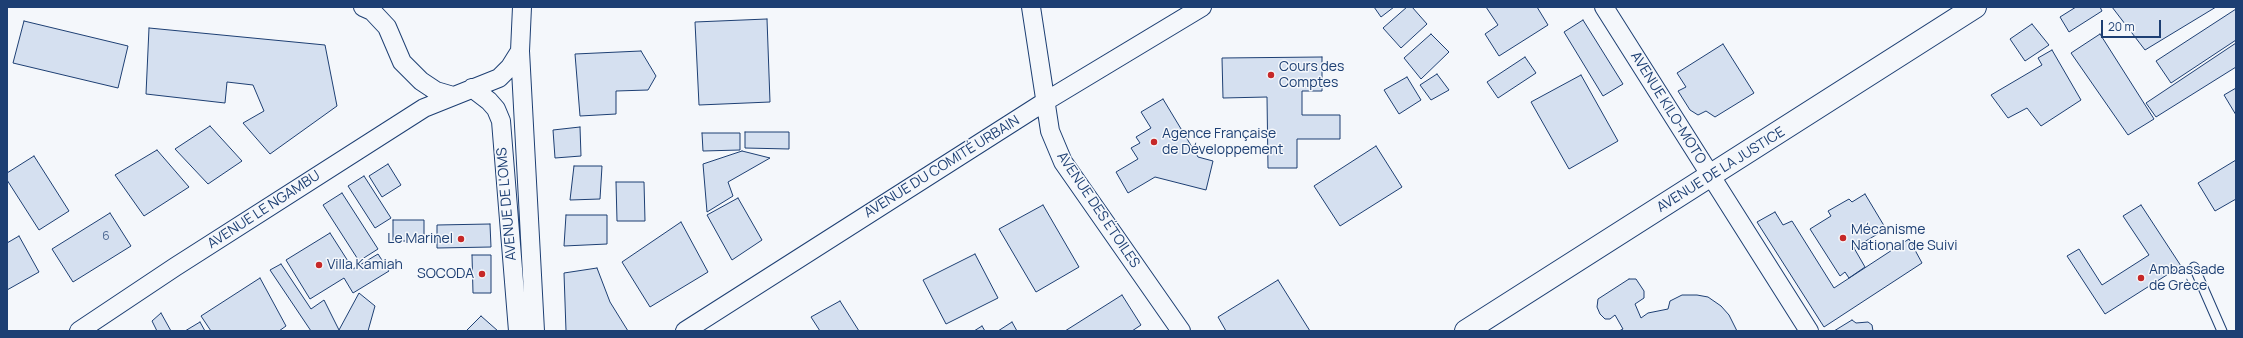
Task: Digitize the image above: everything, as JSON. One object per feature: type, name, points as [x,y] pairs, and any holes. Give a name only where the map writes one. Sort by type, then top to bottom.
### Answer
[{"type":"main road","name":"AVENUE DE LA JUSTICE","points":[[1466,331],[1711,177],[1975,7]]},
{"type":"street","points":[[364,7],[372,10],[387,27],[402,62],[421,81],[436,91],[453,96]]},
{"type":"street","points":[[522,7],[520,51],[535,331]]},
{"type":"street","name":"AVENUE DES ÉTOILES","points":[[1031,7],[1050,131],[1063,162],[1181,331]]},
{"type":"street","name":"AVENUE DU COMITÉ URBAIN","points":[[685,331],[1046,101],[1202,7]]},
{"type":"street","name":"AVENUE KILO-MOTO","points":[[1604,7],[1809,331]]},
{"type":"street","name":"AVENUE LE NGAMBU","points":[[79,331],[175,267],[424,108],[499,78],[510,67],[520,51]]},
{"type":"street","name":"AVENUE DE L'OMS","points":[[472,88],[489,101],[496,109],[501,121],[518,331]]},
{"type":"lane","points":[[2194,267],[2222,331]]},
{"type":"building","points":[[1374,7],[1394,7],[1381,17]]},
{"type":"building","points":[[1407,7],[1412,7],[1427,24],[1401,48],[1383,28]]},
{"type":"building","points":[[1486,7],[1537,7],[1548,25],[1499,56],[1485,34],[1498,25]]},
{"type":"building","points":[[2076,7],[2100,7],[2102,11],[2069,32],[2060,17]]},
{"type":"building","points":[[2112,7],[2216,7],[2145,50]]},
{"type":"building","points":[[2236,9],[2236,40],[2171,83],[2156,61]]},
{"type":"building","points":[[767,19],[770,102],[699,105],[695,22]]},
{"type":"building","points":[[1583,20],[1623,84],[1603,96],[1564,32]]},
{"type":"building","points":[[24,21],[128,46],[118,88],[13,63]]},
{"type":"building","points":[[2032,24],[2049,45],[2025,61],[2010,39]]},
{"type":"building","points":[[149,28],[325,45],[337,106],[270,154],[243,123],[264,111],[253,85],[227,82],[225,103],[146,94]]},
{"type":"building","points":[[1431,34],[1449,52],[1421,79],[1404,58]]},
{"type":"building","points":[[2100,34],[2154,119],[2128,135],[2071,53]]},
{"type":"building","points":[[2236,43],[2236,67],[2156,117],[2146,103]]},
{"type":"building","points":[[1723,44],[1754,93],[1715,117],[1706,111],[1698,115],[1690,110],[1678,91],[1686,87],[1677,73]]},
{"type":"building","points":[[2052,50],[2081,100],[2041,126],[2027,108],[2008,118],[1991,95],[2042,65],[2038,58]]},
{"type":"building","points":[[641,51],[656,76],[648,90],[616,91],[616,114],[580,116],[575,54]]},
{"type":"building","points":[[1322,57],[1322,91],[1302,91],[1302,115],[1340,115],[1340,139],[1297,139],[1297,168],[1268,168],[1267,97],[1223,98],[1222,58]]},
{"type":"building","points":[[1525,57],[1536,73],[1498,98],[1487,82]]},
{"type":"building","points":[[1437,74],[1449,90],[1431,100],[1420,85]]},
{"type":"building","points":[[1581,75],[1618,141],[1569,169],[1531,102]]},
{"type":"building","points":[[1407,77],[1421,100],[1399,114],[1384,90]]},
{"type":"building","points":[[2236,88],[2236,115],[2224,95]]},
{"type":"building","points":[[1163,99],[1198,157],[1213,161],[1206,190],[1155,177],[1128,193],[1116,172],[1138,159],[1131,148],[1140,143],[1136,137],[1151,128],[1141,112]]},
{"type":"building","points":[[210,126],[242,161],[208,184],[175,149]]},
{"type":"building","points":[[580,127],[581,156],[555,158],[553,130]]},
{"type":"building","points":[[745,132],[789,132],[789,149],[745,148]]},
{"type":"building","points":[[702,133],[740,133],[740,150],[703,151]]},
{"type":"building","points":[[1376,146],[1402,187],[1340,226],[1314,186]]},
{"type":"building","points":[[157,150],[189,187],[144,216],[115,175]]},
{"type":"building","points":[[742,151],[770,158],[728,182],[733,196],[707,212],[703,164]]},
{"type":"building","points":[[34,156],[69,211],[39,230],[7,180],[7,173]]},
{"type":"building","points":[[2236,160],[2236,199],[2215,211],[2198,183]]},
{"type":"building","points":[[388,164],[401,185],[382,197],[369,176]]},
{"type":"building","points":[[574,166],[602,166],[600,199],[570,200]]},
{"type":"building","points":[[364,176],[391,218],[375,228],[348,186]]},
{"type":"building","points":[[616,182],[644,182],[645,221],[617,221]]},
{"type":"building","points":[[342,193],[378,249],[359,261],[323,205]]},
{"type":"building","name":"Mécanisme National de Suivi","points":[[1865,194],[1886,229],[1854,248],[1865,267],[1849,278],[1845,272],[1840,276],[1810,229],[1831,216],[1828,211],[1849,199],[1852,202]]},
{"type":"building","points":[[738,198],[762,240],[732,260],[707,215]]},
{"type":"building","points":[[1043,205],[1079,267],[1036,292],[999,229]]},
{"type":"building","points":[[2141,205],[2181,266],[2105,314],[2067,256],[2079,249],[2102,285],[2149,255],[2123,216]]},
{"type":"building","points":[[1775,212],[1783,225],[1792,221],[1834,288],[1909,239],[1922,263],[1824,327],[1757,222]]},
{"type":"building","points":[[110,213],[131,246],[73,282],[52,249]]},
{"type":"building","points":[[566,215],[607,215],[607,244],[564,246]]},
{"type":"building","points":[[393,220],[424,220],[424,241],[393,241]]},
{"type":"building","points":[[681,222],[708,272],[650,307],[622,262]]},
{"type":"building","points":[[490,224],[491,247],[437,248],[437,225]]},
{"type":"building","name":"Villa Kamiah","points":[[330,233],[353,269],[378,254],[389,271],[353,293],[344,278],[310,299],[286,260]]},
{"type":"building","points":[[19,236],[39,272],[7,290],[7,243]]},
{"type":"building","points":[[975,254],[998,298],[946,324],[923,280]]},
{"type":"building","name":"SOCODA","points":[[472,255],[491,255],[491,293],[473,293]]},
{"type":"building","points":[[281,264],[311,309],[324,300],[339,330],[359,293],[375,306],[368,331],[311,331],[270,270]]},
{"type":"building","points":[[597,268],[610,302],[628,331],[566,331],[564,273]]},
{"type":"building","points":[[260,278],[286,326],[279,331],[211,331],[201,316]]},
{"type":"building","points":[[1629,279],[1636,279],[1644,291],[1644,298],[1635,304],[1641,318],[1648,313],[1668,309],[1670,301],[1682,295],[1697,295],[1708,297],[1721,306],[1729,315],[1737,331],[1619,331],[1623,329],[1615,315],[1610,319],[1605,319],[1600,314],[1597,307],[1598,299]]},
{"type":"building","points":[[1278,280],[1310,331],[1226,331],[1218,317]]},
{"type":"building","points":[[1122,295],[1141,325],[1132,331],[1065,331]]},
{"type":"building","points":[[840,301],[859,331],[820,331],[811,317]]},
{"type":"building","points":[[161,313],[171,331],[157,331],[152,321]]},
{"type":"building","points":[[481,316],[498,331],[466,331]]},
{"type":"building","points":[[1852,320],[1856,323],[1868,322],[1872,325],[1873,331],[1834,331]]},
{"type":"building","points":[[200,322],[205,331],[185,331]]},
{"type":"building","points":[[1012,322],[1017,331],[998,331]]},
{"type":"building","points":[[982,326],[985,331],[974,331]]},
{"type":"place","name":"Cours des Comptes","points":[[1271,75]]},
{"type":"place","name":"Agence Française de Développement","points":[[1154,142]]},
{"type":"place","name":"Mécanisme National de Suivi","points":[[1843,238]]},
{"type":"place","name":"Le Marinel","points":[[461,239]]},
{"type":"place","name":"Villa Kamiah","points":[[319,265]]},
{"type":"place","name":"SOCODA","points":[[482,274]]},
{"type":"place","name":"Ambassade de Grèce","points":[[2141,278]]}]
